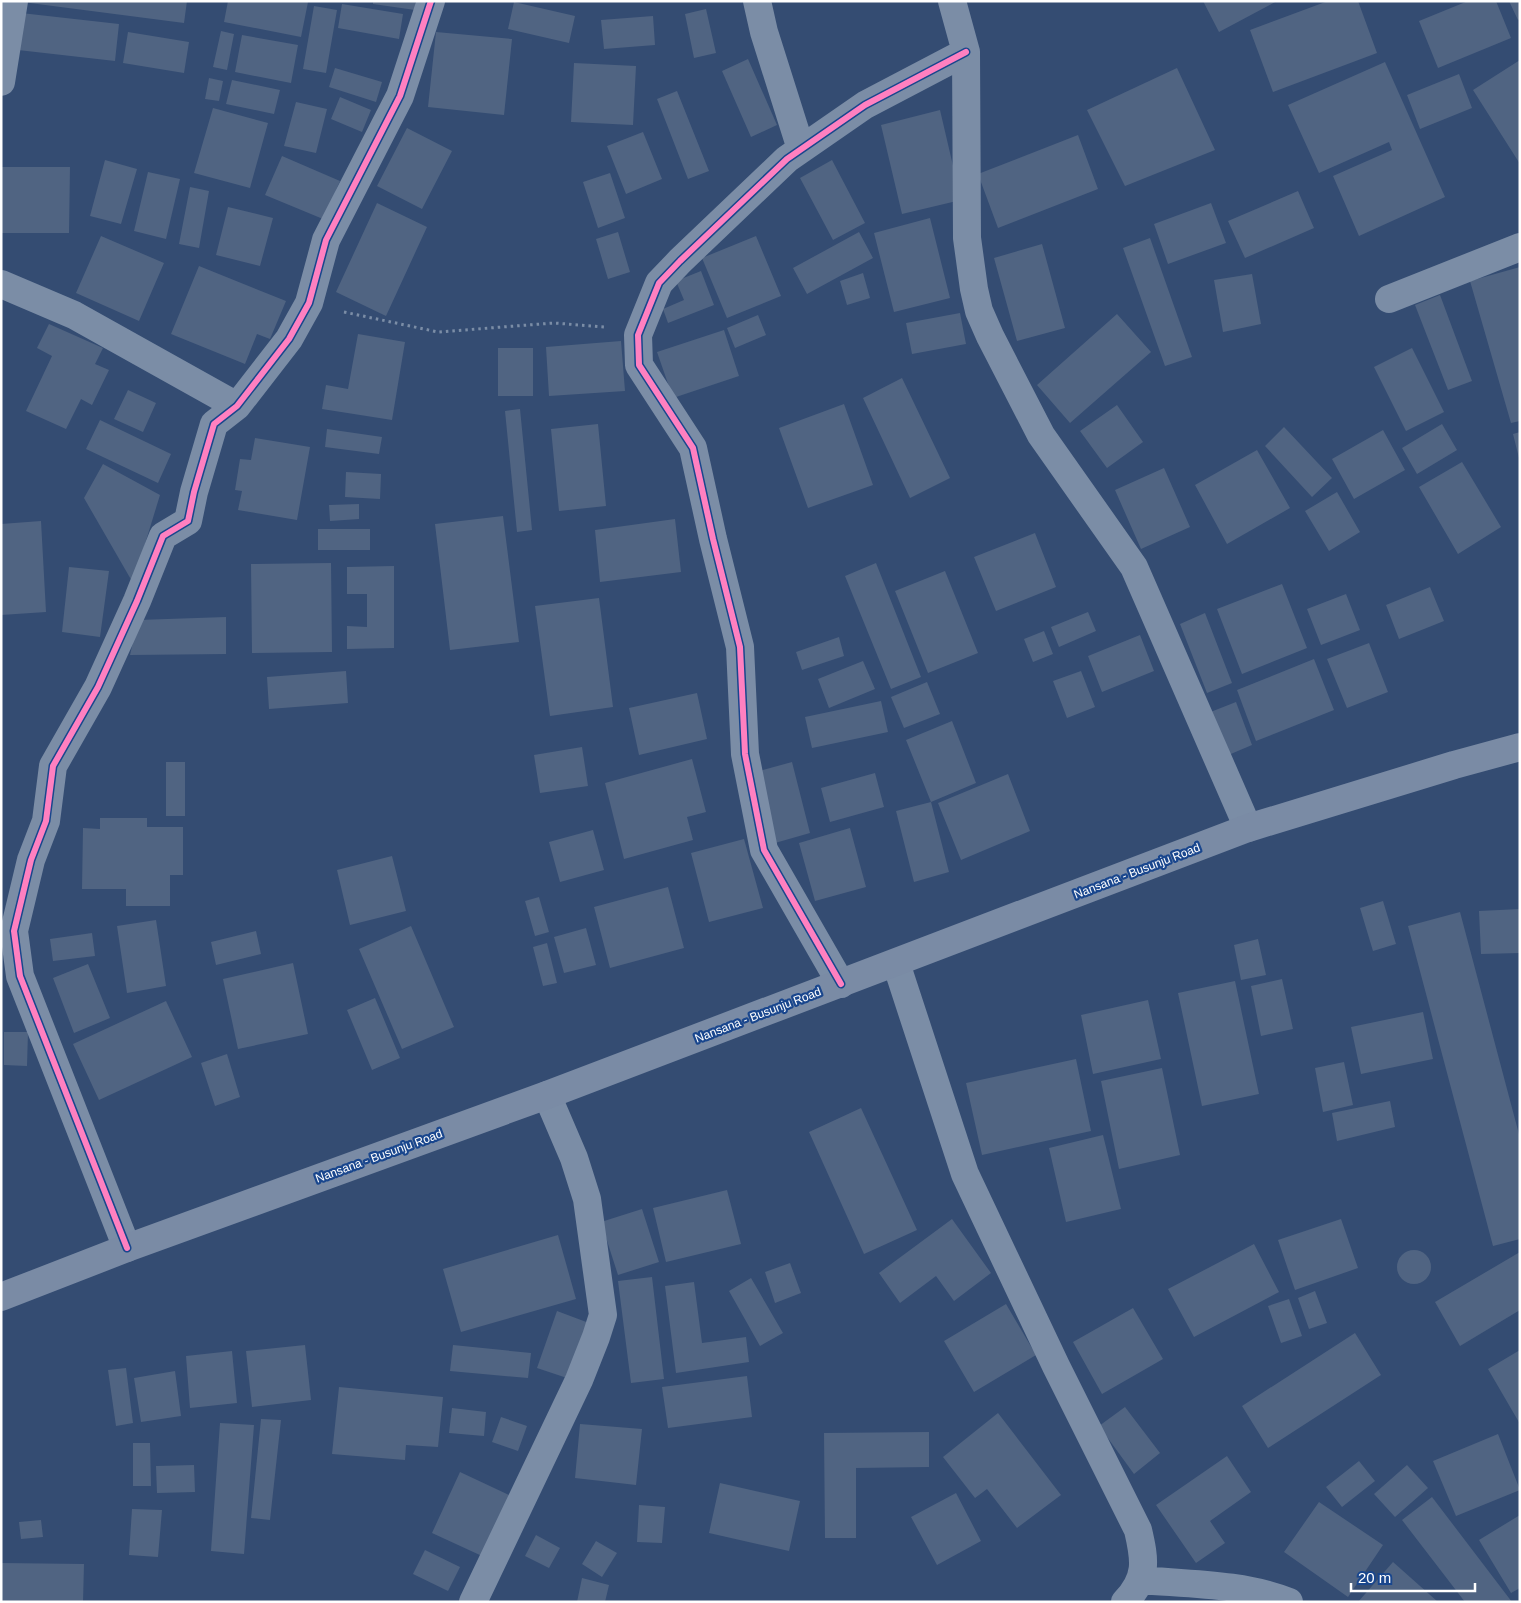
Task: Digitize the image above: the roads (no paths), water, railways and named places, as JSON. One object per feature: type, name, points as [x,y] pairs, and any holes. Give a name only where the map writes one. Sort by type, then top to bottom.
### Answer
[{"type":"main road","name":"Nansana - Busunju Road","points":[[1,1297],[128,1248],[547,1095],[1248,828],[1454,765],[1520,747]]},
{"type":"street","points":[[1,82],[14,1]]},
{"type":"street","points":[[128,1248],[20,976],[14,931],[31,860],[46,821],[53,766],[98,687],[137,601],[163,536],[188,521],[194,492],[214,424],[237,406],[289,339],[309,302],[326,240],[400,96],[431,1]]},
{"type":"street","points":[[757,1],[764,32],[802,149]]},
{"type":"street","points":[[952,1],[966,52],[967,238],[979,311],[1041,435],[1134,567],[1248,828]]},
{"type":"street","points":[[841,984],[764,850],[745,754],[740,647],[693,448],[639,365],[638,335],[659,283],[787,159],[865,105],[966,52]]},
{"type":"street","points":[[1389,299],[1520,247]]},
{"type":"street","points":[[1,284],[74,315],[237,406]]},
{"type":"street","points":[[896,963],[965,1174],[1056,1366],[1138,1530],[1144,1556],[1141,1580],[1124,1602]]},
{"type":"street","points":[[473,1602],[579,1380],[603,1315],[587,1199],[574,1158],[547,1095]]},
{"type":"street","points":[[1141,1580],[1221,1587],[1272,1595],[1289,1602]]}]
